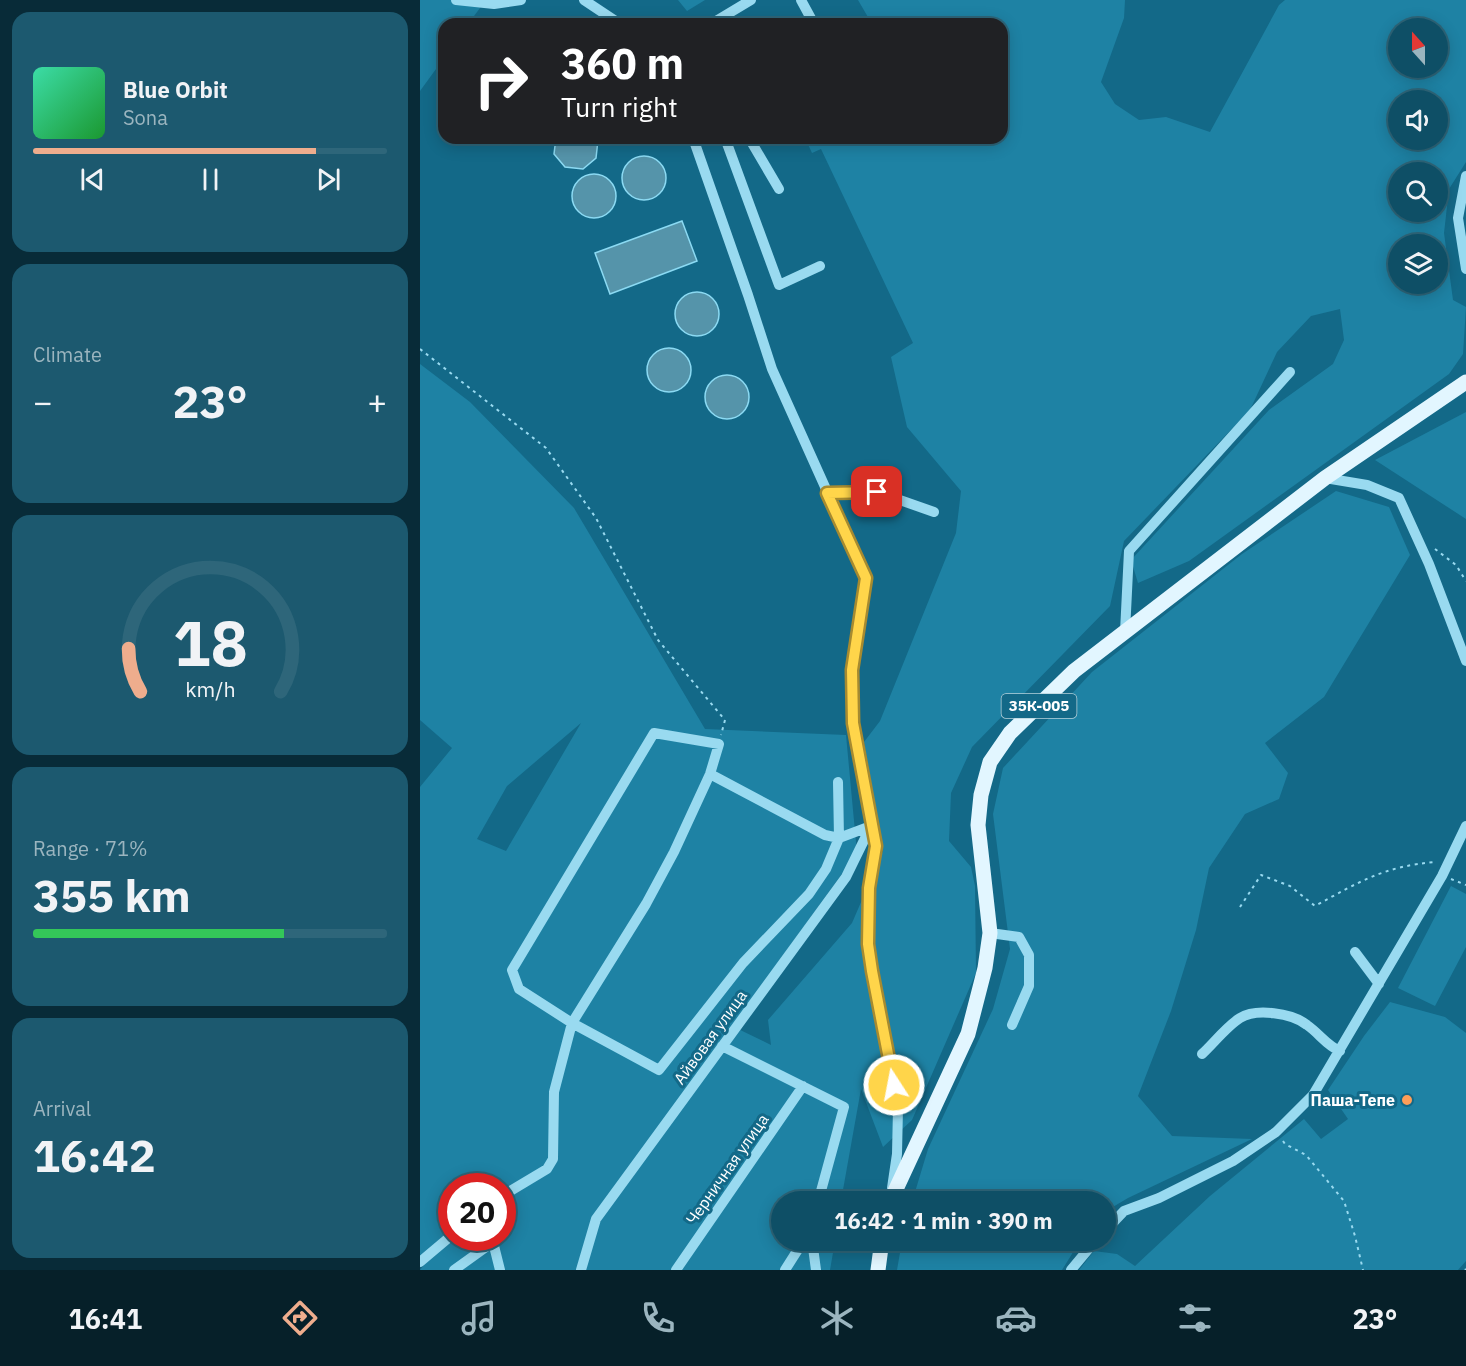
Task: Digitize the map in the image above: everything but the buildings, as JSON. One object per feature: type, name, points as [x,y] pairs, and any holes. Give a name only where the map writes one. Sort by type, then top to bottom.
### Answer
[{"type":"main road","name":"35К-005","points":[[893,1191],[968,1034],[985,968],[990,933],[978,825],[981,795],[990,762],[1010,733],[1074,671],[1324,478],[1466,382]]},
{"type":"main road","points":[[878,1270],[881,1251]]},
{"type":"street","points":[[456,0],[494,4],[521,0]]},
{"type":"street","points":[[584,0],[611,18]]},
{"type":"street","points":[[721,18],[751,0]]},
{"type":"street","points":[[801,0],[811,18]]},
{"type":"street","points":[[695,144],[748,295],[771,369],[866,578],[852,670],[853,723],[876,846],[869,888],[868,944],[898,1108],[897,1154],[891,1191]]},
{"type":"street","points":[[727,144],[779,285],[820,266]]},
{"type":"street","points":[[753,144],[779,189]]},
{"type":"street","points":[[1466,176],[1458,218],[1466,269]]},
{"type":"street","points":[[1125,632],[1129,550],[1290,372]]},
{"type":"street","points":[[1324,478],[1367,485],[1399,498],[1416,534],[1466,661]]},
{"type":"street","points":[[827,493],[877,492],[934,512]]},
{"type":"street","points":[[516,1188],[547,1169],[553,1159],[554,1092],[572,1023],[674,852],[710,774],[719,744],[654,733],[512,970],[519,988],[572,1023],[659,1070],[743,963],[809,894],[826,869],[839,838],[838,782]]},
{"type":"street","points":[[710,774],[825,835],[839,838],[871,826]]},
{"type":"street","name":"Айвовая улица","points":[[581,1270],[596,1219],[846,877],[871,826]]},
{"type":"street","points":[[1116,1219],[1124,1211],[1159,1198],[1233,1161],[1276,1132],[1313,1095],[1442,876],[1466,826]]},
{"type":"street","points":[[990,933],[1019,937],[1029,955],[1029,986],[1012,1025]]},
{"type":"street","points":[[1355,952],[1379,984]]},
{"type":"street","points":[[1202,1054],[1240,1018],[1255,1013],[1288,1015],[1307,1024],[1329,1046],[1340,1051]]},
{"type":"street","points":[[722,1046],[844,1107],[821,1191]]},
{"type":"street","name":"Черничная улица","points":[[676,1270],[803,1086]]},
{"type":"street","points":[[420,1262],[438,1247]]},
{"type":"street","points":[[454,1270],[478,1251]]},
{"type":"street","points":[[495,1251],[500,1270]]},
{"type":"street","points":[[785,1270],[797,1251]]},
{"type":"street","points":[[813,1251],[816,1270]]},
{"type":"street","points":[[1071,1270],[1087,1251]]},
{"type":"path","points":[[420,349],[546,448],[596,518],[658,640],[725,720],[719,744]]},
{"type":"path","points":[[1416,534],[1456,565],[1466,581]]},
{"type":"path","points":[[1240,907],[1261,876],[1290,885],[1315,906],[1369,876],[1407,864],[1436,862],[1442,876],[1466,885]]},
{"type":"path","points":[[1276,1132],[1285,1144],[1306,1155],[1344,1201],[1363,1270]]},
{"type":"shaded area","points":[[420,0],[486,0],[472,18],[438,18],[438,66],[420,91]]},
{"type":"shaded area","points":[[678,0],[705,0],[687,11]]},
{"type":"shaded area","points":[[858,0],[1125,0],[1124,18],[1101,82],[1115,104],[1139,120],[1166,117],[1210,132],[1279,5],[1285,0],[1466,0],[1466,162],[1449,189],[1448,198],[1448,162],[1388,162],[1388,222],[1445,222],[1444,234],[1388,234],[1388,294],[1448,294],[1448,263],[1453,300],[1466,307],[1463,354],[1449,374],[1189,561],[1138,583],[1131,560],[1269,410],[1333,364],[1344,340],[1340,309],[1311,316],[1277,352],[1250,410],[1124,541],[1110,606],[972,747],[951,793],[949,841],[971,867],[975,886],[976,973],[912,1120],[883,1147],[861,1089],[843,1191],[771,1191],[771,1251],[833,1251],[830,1270],[420,1270],[424,1265],[420,1254],[420,787],[452,748],[420,720],[420,364],[470,402],[574,508],[705,729],[846,735],[857,853],[732,1026],[771,1045],[768,1020],[852,923],[883,851],[864,742],[880,721],[956,533],[961,491],[907,427],[891,357],[913,343],[821,149],[812,153],[808,144],[1008,144],[1008,18],[868,18]],"holes":[[[581,723],[506,851],[477,839],[507,786]]]},
{"type":"shaded area","points":[[555,144],[598,144],[596,158],[583,169],[565,167],[554,154]]},
{"type":"shaded area","points":[[644,156],[659,163],[666,178],[659,193],[644,200],[629,193],[622,178],[629,163]]},
{"type":"shaded area","points":[[594,174],[609,181],[616,196],[609,211],[594,218],[579,211],[572,196],[579,181]]},
{"type":"shaded area","points":[[682,221],[697,261],[610,294],[595,253]]},
{"type":"shaded area","points":[[697,292],[712,299],[719,314],[712,329],[697,336],[682,329],[675,314],[682,299]]},
{"type":"shaded area","points":[[669,348],[684,355],[691,370],[684,385],[669,392],[654,385],[647,370],[654,355]]},
{"type":"shaded area","points":[[727,375],[742,382],[749,397],[742,412],[727,419],[712,412],[705,397],[712,382]]},
{"type":"shaded area","points":[[1466,412],[1466,519],[1375,460]]},
{"type":"shaded area","points":[[1336,491],[1389,507],[1410,555],[1324,697],[1265,743],[1288,773],[1279,799],[1245,814],[1209,868],[1196,930],[1171,1011],[1138,1096],[1172,1136],[1252,1139],[1116,1205],[1116,1191],[915,1191],[928,1149],[993,1009],[1010,949],[993,814],[1003,768],[1092,672],[1242,554]]},
{"type":"shaded area","points":[[1451,886],[1466,894],[1466,947],[1435,1006],[1398,988]]},
{"type":"shaded area","points":[[1390,1002],[1445,1017],[1466,1033],[1466,1261],[1458,1270],[1079,1270],[1094,1251],[1117,1254],[1135,1266],[1210,1196],[1304,1119],[1321,1139],[1348,1119],[1328,1090]]},
{"type":"shaded area","points":[[900,1251],[1074,1251],[1062,1270],[897,1270]]},
{"type":"place","name":"Паша-Тепе","points":[[1407,1100]]},
{"type":"route","points":[[877,492],[827,493],[866,578],[852,670],[853,723],[876,846],[869,888],[868,944],[894,1085]]}]
